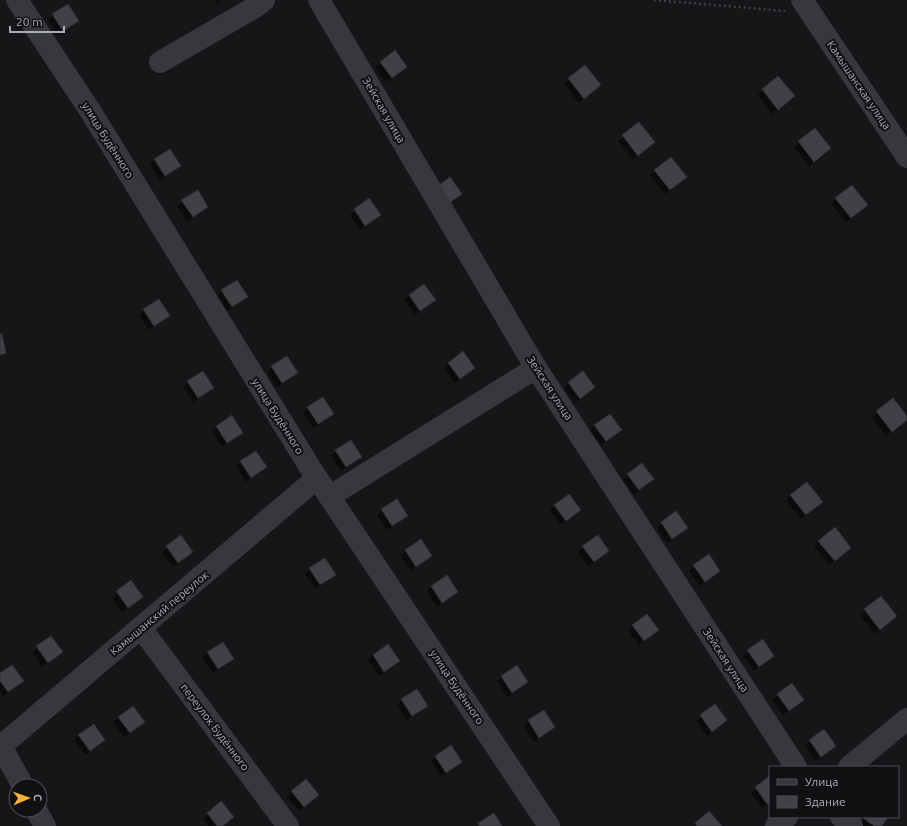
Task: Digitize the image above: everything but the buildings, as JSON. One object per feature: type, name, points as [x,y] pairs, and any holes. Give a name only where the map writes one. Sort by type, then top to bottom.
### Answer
[{"type":"street","name":"улица Будённого","points":[[17,0],[89,109],[317,478],[549,826]]},
{"type":"street","points":[[160,62],[257,6],[264,0]]},
{"type":"street","name":"Зейская улица","points":[[319,0],[536,368],[795,766]]},
{"type":"street","name":"Камышанская улица","points":[[806,6],[907,157]]},
{"type":"street","points":[[330,496],[536,368]]},
{"type":"street","name":"Камышанский переулок","points":[[0,747],[317,478]]},
{"type":"street","name":"переулок Будённого","points":[[141,628],[288,826]]},
{"type":"street","points":[[850,766],[907,719]]},
{"type":"street","points":[[0,747],[18,778]]},
{"type":"street","points":[[776,826],[786,818]]},
{"type":"street","points":[[842,818],[852,826]]},
{"type":"path","points":[[654,0],[806,6]]}]
